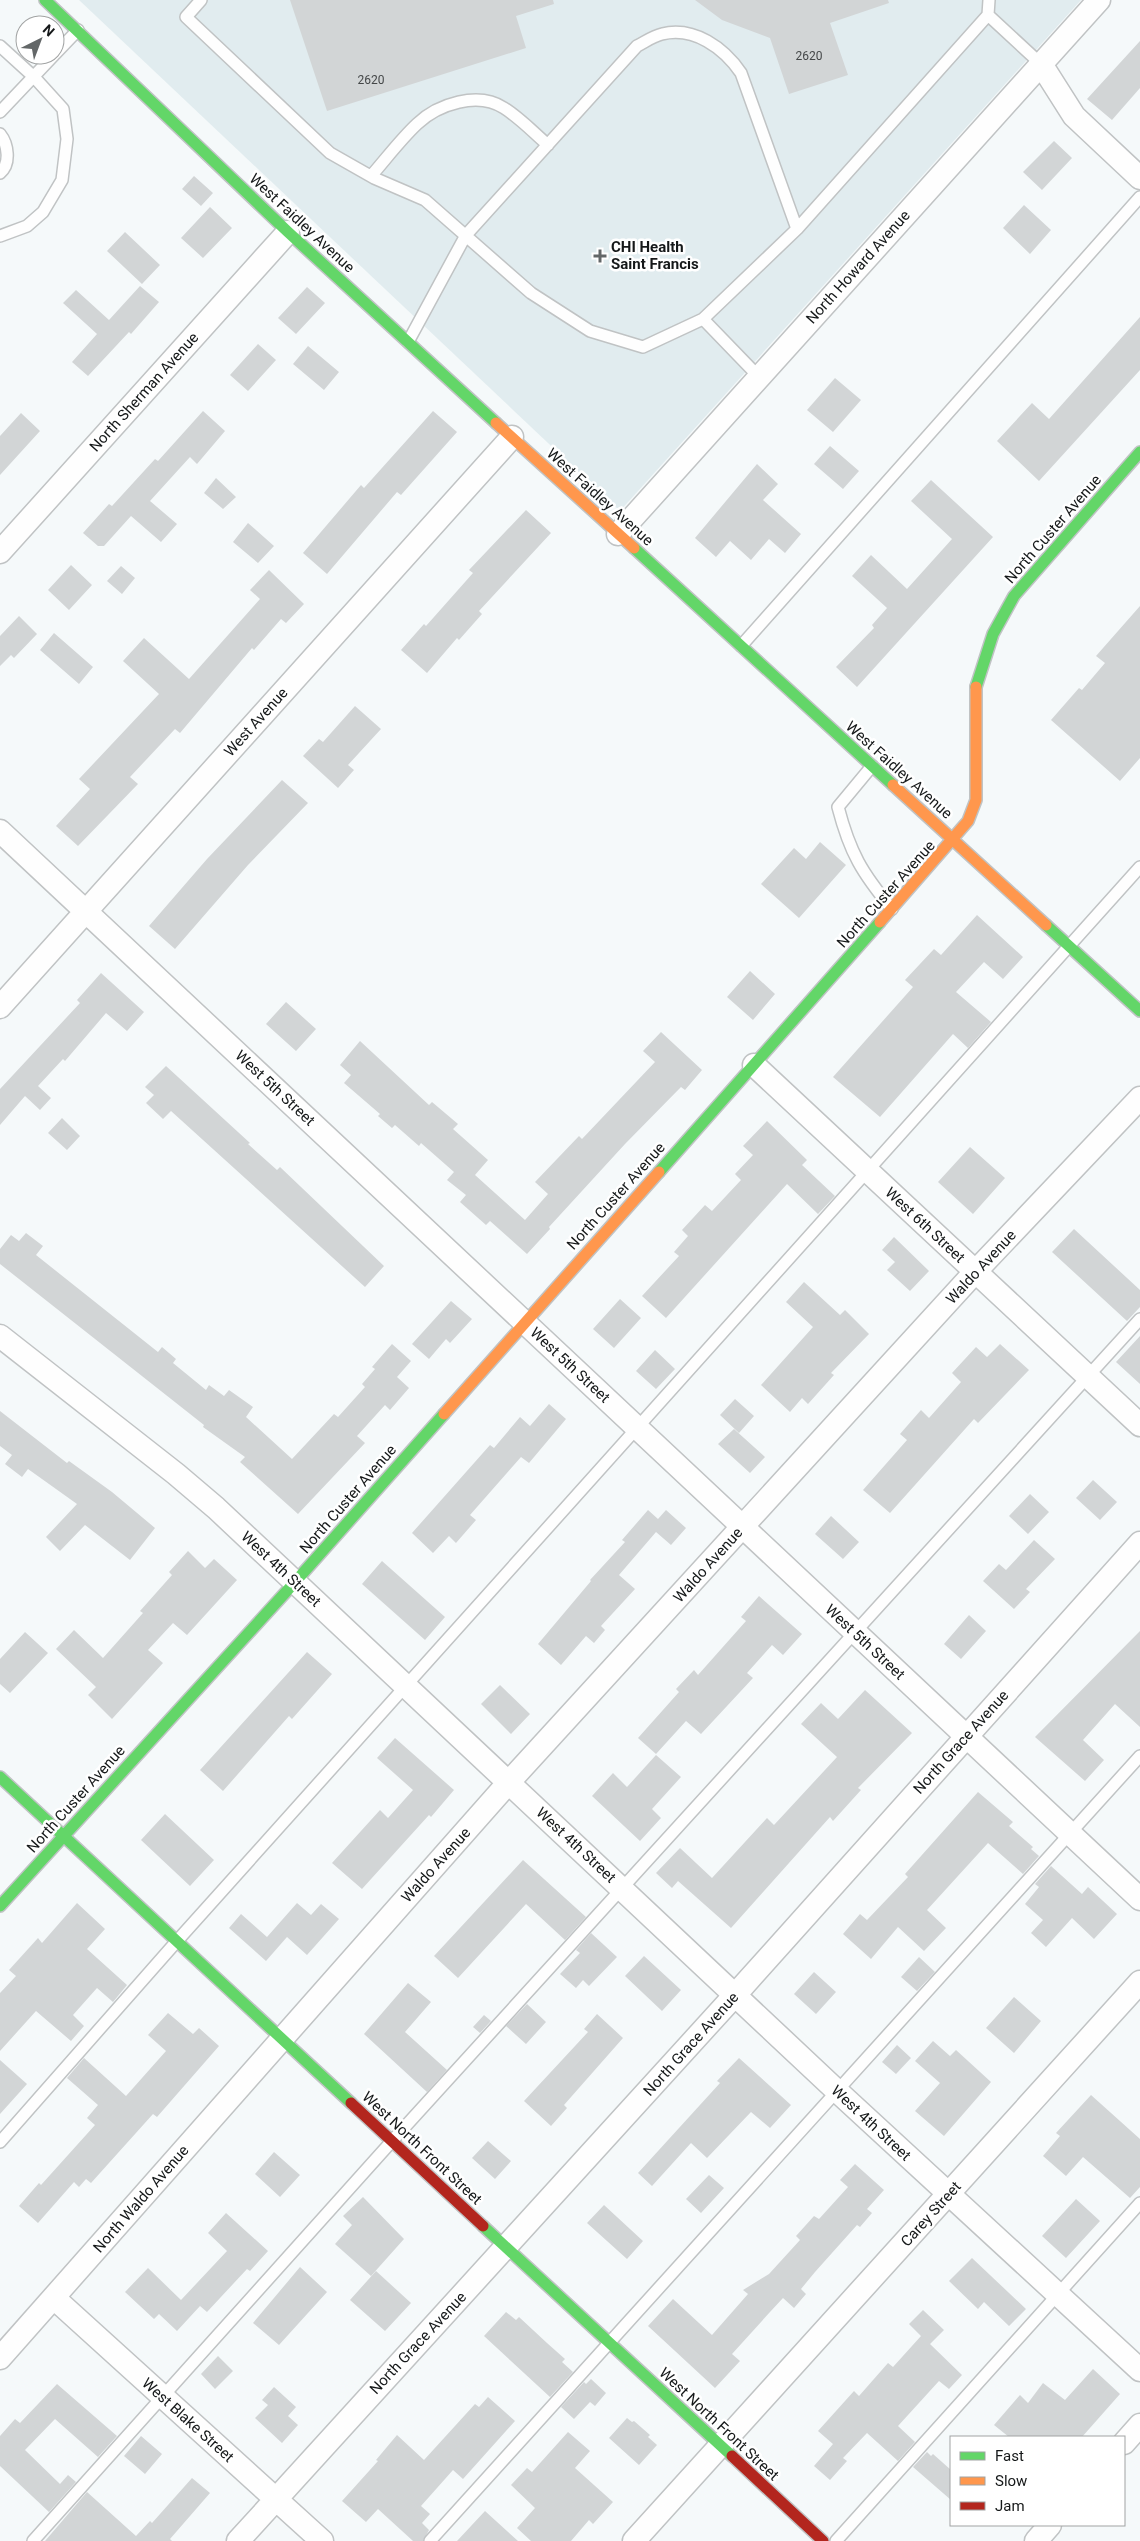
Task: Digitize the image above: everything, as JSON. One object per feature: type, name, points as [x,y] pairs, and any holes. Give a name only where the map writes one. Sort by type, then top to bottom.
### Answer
[{"type":"street","name":"West Faidley Avenue","points":[[44,0],[78,30],[288,232],[1140,1012]]},
{"type":"street","name":"North Howard Avenue","points":[[618,534],[1099,0]]},
{"type":"street","points":[[1041,64],[1074,116],[1140,178]]},
{"type":"street","name":"North Sherman Avenue","points":[[0,552],[288,232]]},
{"type":"street","name":"West Avenue","points":[[0,1007],[512,437]]},
{"type":"street","name":"North Custer Avenue","points":[[0,1906],[295,1582],[524,1321],[954,840],[968,821],[976,800],[975,690],[993,634],[1014,596],[1140,452]]},
{"type":"street","name":"West 5th Street","points":[[0,831],[1140,1899]]},
{"type":"street","name":"West 6th Street","points":[[754,1065],[1140,1425]]},
{"type":"street","name":"Waldo Avenue","points":[[282,2039],[510,1782],[976,1272],[1140,1098]]},
{"type":"street","name":"West 4th Street","points":[[0,1336],[176,1474],[510,1782],[837,2091],[1140,2370]]},
{"type":"street","name":"North Grace Avenue","points":[[238,2541],[735,1995],[1140,1543]]},
{"type":"street","name":"West North Front Street","points":[[0,1778],[823,2541]]},
{"type":"street","name":"Carey Street","points":[[634,2541],[1140,1982]]},
{"type":"street","name":"North Waldo Avenue","points":[[0,2358],[282,2039]]},
{"type":"street","name":"West Blake Street","points":[[54,2298],[322,2541]]},
{"type":"street","points":[[1125,2442],[1140,2425]]},
{"type":"street","points":[[1036,2541],[1049,2526]]},
{"type":"lane","points":[[201,0],[186,17],[330,152],[371,176],[425,200],[531,293],[590,331],[642,347],[703,319],[797,229],[988,14],[989,0]]},
{"type":"lane","points":[[988,14],[1041,64]]},
{"type":"lane","points":[[65,44],[78,30]]},
{"type":"lane","points":[[408,342],[466,235],[637,46],[662,34],[685,34],[708,40],[728,55],[740,73],[797,229]]},
{"type":"lane","points":[[0,46],[34,77],[63,109],[67,139],[62,180],[43,212],[27,226],[0,236]]},
{"type":"lane","points":[[0,112],[45,65]]},
{"type":"lane","points":[[371,176],[417,124],[433,112],[469,99],[488,100],[504,108],[548,145]]},
{"type":"lane","points":[[0,134],[8,153],[3,170],[0,173]]},
{"type":"lane","points":[[741,646],[1140,196]]},
{"type":"lane","points":[[703,319],[759,377]]},
{"type":"lane","points":[[872,766],[838,807],[846,839],[866,878],[892,909]]},
{"type":"lane","points":[[0,2142],[177,1941],[1140,867]]},
{"type":"lane","points":[[33,2541],[392,2141],[1140,1320]]},
{"type":"lane","points":[[430,2541],[1140,1756]]},
{"type":"lane","points":[[836,2541],[1140,2203]]},
{"type":"shaded area","name":"CHI Health Saint Francis","points":[[79,0],[1081,0],[620,511]]},
{"type":"building","points":[[290,0],[553,0],[554,4],[516,16],[526,48],[327,111]]},
{"type":"building","points":[[695,0],[888,0],[889,3],[830,23],[848,75],[789,94],[770,38],[722,20]]},
{"type":"building","points":[[1140,41],[1140,88],[1112,120],[1087,99]]},
{"type":"building","points":[[1054,141],[1072,158],[1042,190],[1023,172]]},
{"type":"building","points":[[194,176],[213,193],[201,206],[182,189]]},
{"type":"building","points":[[1024,205],[1051,230],[1030,254],[1003,228]]},
{"type":"building","points":[[210,207],[232,228],[203,258],[181,238]]},
{"type":"building","points":[[125,232],[160,265],[142,284],[107,251]]},
{"type":"building","points":[[140,286],[159,302],[131,334],[129,332],[88,376],[72,362],[97,334],[63,303],[76,290],[109,320]]},
{"type":"building","points":[[307,287],[325,303],[296,334],[278,318]]},
{"type":"building","points":[[1140,317],[1140,370],[1039,481],[997,441],[1032,403],[1049,419]]},
{"type":"building","points":[[258,344],[276,360],[248,391],[230,375]]},
{"type":"building","points":[[308,346],[339,372],[324,390],[293,364]]},
{"type":"building","points":[[835,378],[861,400],[833,432],[807,410]]},
{"type":"building","points":[[203,411],[225,431],[197,464],[190,457],[150,501],[177,524],[161,542],[131,516],[104,546],[98,546],[83,533],[109,504],[112,506],[155,459],[158,461]]},
{"type":"building","points":[[433,411],[457,432],[401,495],[397,492],[327,574],[303,553],[361,485],[364,488]]},
{"type":"building","points":[[21,413],[40,431],[0,475],[0,436]]},
{"type":"building","points":[[830,446],[859,471],[843,489],[814,464]]},
{"type":"building","points":[[757,464],[778,484],[763,500],[801,534],[785,553],[769,539],[751,560],[730,541],[716,557],[695,538]]},
{"type":"building","points":[[216,478],[236,497],[223,509],[204,493]]},
{"type":"building","points":[[931,480],[993,537],[857,687],[836,667],[874,628],[872,625],[887,608],[852,576],[871,555],[907,589],[952,539],[911,501]]},
{"type":"building","points":[[526,510],[551,533],[479,611],[482,614],[459,640],[457,638],[427,673],[401,650],[424,624],[426,626],[473,573],[469,570]]},
{"type":"building","points":[[248,523],[274,546],[258,563],[233,542]]},
{"type":"building","points":[[71,565],[92,585],[69,610],[48,590]]},
{"type":"building","points":[[121,566],[135,578],[122,594],[107,581]]},
{"type":"building","points":[[269,570],[304,604],[286,623],[281,619],[254,650],[252,648],[180,733],[175,729],[130,777],[138,784],[78,846],[56,826],[90,789],[79,779],[159,694],[123,661],[144,638],[189,679],[260,599],[250,590]]},
{"type":"building","points":[[1140,606],[1140,758],[1120,781],[1051,720],[1079,688],[1082,690],[1105,663],[1096,656]]},
{"type":"building","points":[[19,616],[37,634],[14,658],[11,655],[0,666],[0,636]]},
{"type":"building","points":[[54,633],[93,667],[79,684],[40,650]]},
{"type":"building","points":[[355,706],[381,729],[348,765],[354,770],[338,788],[303,756],[319,739],[323,742]]},
{"type":"building","points":[[282,780],[308,803],[248,865],[175,949],[149,926],[207,859]]},
{"type":"building","points":[[820,842],[846,865],[799,918],[761,884],[794,848],[806,859]]},
{"type":"building","points":[[977,915],[1023,957],[1003,979],[984,962],[956,992],[991,1022],[968,1048],[953,1034],[880,1117],[833,1077],[913,987],[905,980],[934,949],[941,955]]},
{"type":"building","points":[[750,971],[775,994],[753,1020],[727,997]]},
{"type":"building","points":[[101,973],[144,1012],[127,1031],[106,1013],[65,1061],[63,1059],[38,1086],[51,1098],[40,1110],[25,1096],[0,1125],[0,1089],[80,1003],[77,1000]]},
{"type":"building","points":[[286,1002],[316,1029],[296,1051],[266,1024]]},
{"type":"building","points":[[661,1032],[702,1070],[685,1090],[681,1087],[625,1144],[549,1227],[550,1229],[527,1254],[490,1221],[486,1225],[460,1202],[466,1195],[447,1180],[454,1172],[421,1143],[419,1146],[395,1125],[392,1128],[378,1116],[380,1114],[344,1083],[351,1075],[340,1065],[360,1041],[429,1105],[432,1102],[458,1124],[453,1129],[488,1160],[475,1175],[525,1220],[548,1194],[535,1182],[579,1136],[582,1139],[655,1062],[643,1051]]},
{"type":"building","points":[[166,1066],[277,1170],[280,1167],[384,1266],[365,1287],[171,1111],[163,1119],[146,1103],[154,1095],[145,1087]]},
{"type":"building","points":[[62,1118],[80,1136],[67,1150],[48,1133]]},
{"type":"building","points":[[767,1121],[807,1160],[802,1165],[835,1196],[818,1214],[787,1184],[666,1318],[642,1296],[679,1256],[674,1252],[688,1236],[682,1230],[705,1205],[712,1211],[741,1180],[735,1174],[753,1155],[743,1146]]},
{"type":"building","points":[[970,1147],[1005,1178],[973,1214],[938,1182]]},
{"type":"building","points":[[1074,1229],[1140,1290],[1140,1307],[1127,1321],[1052,1252]]},
{"type":"building","points":[[26,1233],[43,1246],[36,1255],[158,1352],[162,1347],[176,1359],[173,1363],[206,1390],[209,1385],[224,1396],[229,1390],[253,1407],[246,1417],[292,1459],[334,1414],[338,1417],[365,1387],[362,1384],[375,1369],[372,1367],[392,1344],[411,1361],[397,1377],[409,1388],[390,1410],[385,1405],[357,1436],[365,1443],[298,1514],[240,1462],[245,1457],[203,1427],[204,1425],[0,1264],[0,1249],[11,1235],[19,1241]]},
{"type":"building","points":[[894,1237],[929,1271],[910,1291],[887,1270],[895,1262],[882,1250]]},
{"type":"building","points":[[804,1282],[840,1315],[845,1310],[869,1334],[831,1373],[834,1375],[808,1404],[802,1398],[790,1412],[761,1385],[813,1327],[786,1302]]},
{"type":"building","points":[[620,1299],[641,1318],[614,1348],[593,1329]]},
{"type":"building","points":[[451,1301],[472,1319],[450,1343],[446,1339],[429,1359],[412,1344]]},
{"type":"building","points":[[1140,1336],[1140,1384],[1116,1362]]},
{"type":"building","points":[[1000,1344],[1029,1370],[978,1423],[974,1419],[890,1513],[863,1490],[907,1440],[900,1434],[921,1410],[929,1418],[961,1382],[952,1373],[976,1347],[987,1357]]},
{"type":"building","points":[[655,1350],[675,1369],[656,1389],[636,1371]]},
{"type":"building","points":[[735,1399],[754,1416],[739,1433],[720,1415]]},
{"type":"building","points":[[549,1404],[566,1419],[529,1463],[521,1457],[470,1515],[476,1520],[456,1543],[449,1536],[433,1553],[412,1533],[490,1445],[494,1448],[520,1417],[530,1426]]},
{"type":"building","points":[[0,1411],[67,1463],[69,1461],[112,1492],[155,1528],[130,1560],[85,1525],[60,1551],[46,1537],[77,1504],[28,1469],[22,1477],[5,1464],[12,1455],[0,1446]]},
{"type":"building","points":[[734,1429],[765,1457],[750,1473],[718,1444]]},
{"type":"building","points":[[1093,1480],[1117,1502],[1100,1520],[1076,1498]]},
{"type":"building","points":[[1030,1494],[1049,1512],[1028,1534],[1009,1516]]},
{"type":"building","points":[[648,1510],[658,1519],[666,1510],[686,1528],[671,1545],[656,1532],[619,1575],[635,1589],[601,1626],[605,1630],[594,1643],[586,1636],[561,1665],[538,1644],[590,1580],[625,1542],[622,1540]]},
{"type":"building","points":[[831,1516],[859,1542],[843,1559],[815,1534]]},
{"type":"building","points":[[1034,1540],[1055,1559],[1026,1589],[1030,1592],[1014,1609],[983,1581],[999,1564],[1006,1570]]},
{"type":"building","points":[[188,1551],[205,1568],[214,1559],[237,1580],[187,1635],[173,1623],[148,1650],[163,1663],[112,1719],[88,1695],[96,1687],[56,1649],[74,1630],[103,1658],[143,1613],[140,1611],[172,1575],[169,1572]]},
{"type":"building","points":[[382,1561],[445,1617],[425,1640],[362,1584]]},
{"type":"building","points":[[759,1596],[802,1634],[783,1655],[772,1645],[747,1673],[753,1678],[701,1734],[686,1721],[656,1754],[638,1738],[679,1692],[676,1689],[694,1670],[698,1675],[746,1621],[741,1617]]},
{"type":"building","points":[[969,1615],[986,1631],[961,1659],[944,1644]]},
{"type":"building","points":[[1140,1631],[1140,1727],[1115,1704],[1083,1740],[1104,1760],[1085,1781],[1035,1737]]},
{"type":"building","points":[[25,1632],[48,1653],[10,1693],[0,1684],[0,1659]]},
{"type":"building","points":[[307,1652],[332,1674],[292,1719],[289,1716],[223,1791],[200,1770]]},
{"type":"building","points":[[500,1685],[530,1714],[511,1734],[481,1704]]},
{"type":"building","points":[[865,1690],[912,1733],[858,1788],[861,1790],[833,1821],[830,1817],[731,1928],[678,1881],[672,1888],[656,1873],[680,1848],[712,1878],[767,1818],[774,1825],[837,1757],[801,1724],[821,1703],[838,1719]]},
{"type":"building","points":[[395,1738],[454,1790],[431,1817],[429,1815],[362,1889],[332,1863],[380,1810],[388,1818],[413,1790],[377,1758]]},
{"type":"building","points":[[656,1755],[681,1777],[652,1809],[661,1818],[640,1841],[592,1796],[613,1773],[627,1787]]},
{"type":"building","points":[[978,1792],[1013,1822],[1009,1826],[1033,1847],[1031,1849],[1039,1856],[1023,1874],[988,1843],[927,1910],[946,1928],[924,1951],[898,1927],[871,1959],[843,1934],[860,1914],[867,1920],[908,1877],[905,1874]]},
{"type":"building","points":[[165,1814],[214,1860],[190,1886],[141,1840]]},
{"type":"building","points":[[523,1860],[586,1917],[565,1940],[526,1904],[458,1978],[434,1956]]},
{"type":"building","points":[[1051,1866],[1082,1894],[1088,1887],[1117,1914],[1094,1939],[1072,1918],[1046,1947],[1031,1933],[1043,1920],[1025,1904],[1039,1887],[1035,1884]]},
{"type":"building","points":[[77,1903],[105,1929],[87,1949],[127,1985],[113,2002],[97,1988],[73,2015],[84,2026],[71,2041],[36,2011],[0,2051],[0,1993],[16,1976],[9,1970],[38,1938],[42,1943]]},
{"type":"building","points":[[297,1903],[311,1915],[321,1904],[339,1919],[307,1955],[287,1937],[266,1961],[229,1928],[241,1914],[267,1937]]},
{"type":"building","points":[[591,1933],[617,1957],[589,1986],[583,1980],[576,1988],[560,1974],[580,1953],[576,1950]]},
{"type":"building","points":[[644,1956],[681,1990],[662,2011],[625,1976]]},
{"type":"building","points":[[919,1957],[935,1972],[917,1991],[901,1977]]},
{"type":"building","points":[[814,1972],[836,1992],[816,2014],[794,1994]]},
{"type":"building","points":[[408,1983],[431,2002],[405,2032],[447,2070],[427,2092],[364,2034]]},
{"type":"building","points":[[1014,1997],[1041,2021],[1014,2053],[986,2028]]},
{"type":"building","points":[[527,2004],[546,2022],[526,2044],[506,2026]]},
{"type":"building","points":[[168,2013],[193,2034],[199,2028],[219,2046],[157,2117],[153,2114],[91,2183],[86,2179],[79,2187],[74,2182],[38,2223],[19,2206],[39,2183],[41,2185],[95,2125],[87,2118],[98,2105],[67,2078],[84,2058],[126,2096],[166,2051],[148,2035]]},
{"type":"building","points":[[597,2014],[623,2038],[564,2105],[567,2108],[551,2126],[524,2101],[588,2032],[584,2029]]},
{"type":"building","points":[[484,2015],[491,2021],[480,2033],[473,2027]]},
{"type":"building","points":[[933,2041],[950,2056],[956,2050],[991,2082],[944,2136],[915,2111],[940,2083],[915,2061]]},
{"type":"building","points":[[897,2045],[911,2058],[896,2074],[882,2062]]},
{"type":"building","points":[[739,2058],[791,2105],[770,2128],[751,2112],[707,2158],[691,2143],[652,2186],[638,2173],[720,2083],[717,2081]]},
{"type":"building","points":[[0,2060],[27,2084],[0,2114]]},
{"type":"building","points":[[1091,2095],[1140,2139],[1140,2187],[1130,2198],[1083,2157],[1066,2176],[1043,2156],[1060,2136],[1056,2133]]},
{"type":"building","points":[[488,2141],[511,2161],[495,2179],[472,2158]]},
{"type":"building","points":[[274,2152],[300,2175],[280,2197],[255,2174]]},
{"type":"building","points":[[855,2164],[884,2190],[867,2209],[872,2213],[860,2227],[857,2225],[801,2289],[806,2294],[794,2308],[783,2298],[732,2354],[740,2361],[715,2388],[648,2326],[673,2299],[712,2335],[748,2294],[743,2290],[769,2274],[800,2240],[796,2236],[814,2216],[819,2219],[848,2187],[840,2180]]},
{"type":"building","points":[[709,2175],[724,2188],[701,2213],[686,2199]]},
{"type":"building","points":[[363,2197],[404,2239],[371,2276],[335,2244],[352,2225],[343,2216]]},
{"type":"building","points":[[1076,2199],[1100,2221],[1066,2258],[1042,2236]]},
{"type":"building","points":[[604,2205],[643,2241],[627,2259],[587,2223]]},
{"type":"building","points":[[226,2213],[268,2251],[250,2271],[247,2269],[207,2312],[200,2306],[177,2331],[159,2314],[154,2319],[125,2292],[148,2268],[181,2300],[227,2251],[208,2233]]},
{"type":"building","points":[[972,2258],[1026,2309],[1009,2326],[984,2302],[978,2309],[949,2281]]},
{"type":"building","points":[[300,2267],[327,2292],[279,2345],[253,2323]]},
{"type":"building","points":[[376,2271],[411,2303],[385,2331],[350,2300]]},
{"type":"building","points":[[923,2310],[944,2330],[930,2344],[962,2375],[949,2389],[939,2381],[898,2426],[915,2442],[898,2461],[867,2433],[843,2458],[847,2461],[830,2480],[814,2466],[833,2444],[818,2431],[854,2391],[859,2396],[888,2363],[893,2367],[921,2336],[909,2324]]},
{"type":"building","points":[[506,2312],[516,2320],[519,2317],[565,2359],[562,2362],[573,2372],[550,2397],[484,2336]]},
{"type":"building","points":[[218,2356],[233,2371],[215,2389],[201,2374]]},
{"type":"building","points":[[1093,2369],[1120,2394],[1083,2436],[1008,2436],[994,2425],[1020,2395],[1028,2403],[1043,2383],[1065,2400]]},
{"type":"building","points":[[591,2379],[606,2393],[595,2406],[590,2402],[574,2419],[561,2407],[584,2382],[586,2384]]},
{"type":"building","points":[[57,2384],[117,2436],[98,2457],[55,2419],[25,2450],[60,2484],[68,2475],[76,2482],[49,2512],[0,2466],[0,2436],[15,2419],[20,2423]]},
{"type":"building","points":[[274,2387],[296,2407],[288,2416],[298,2425],[282,2443],[255,2418],[268,2405],[262,2400]]},
{"type":"building","points":[[488,2397],[515,2421],[463,2479],[453,2470],[421,2506],[430,2514],[422,2523],[429,2530],[423,2541],[413,2541],[378,2509],[366,2522],[342,2501],[378,2461],[376,2460],[397,2435],[424,2460],[475,2404],[479,2407]]},
{"type":"building","points":[[627,2418],[632,2422],[634,2421],[650,2435],[648,2437],[657,2445],[639,2465],[609,2438]]},
{"type":"building","points":[[568,2432],[590,2451],[575,2468],[613,2502],[593,2524],[589,2520],[571,2541],[531,2541],[517,2528],[535,2508],[511,2485],[527,2468],[532,2472]]},
{"type":"building","points":[[141,2436],[162,2454],[145,2474],[124,2456]]},
{"type":"building","points":[[927,2452],[931,2456],[933,2454],[950,2469],[950,2499],[913,2467]]},
{"type":"building","points":[[192,2478],[210,2493],[170,2539],[172,2541],[45,2541],[87,2492],[136,2536],[150,2521],[152,2523]]},
{"type":"building","points":[[485,2511],[518,2541],[457,2541]]},
{"type":"traffic: fast","points":[[45,0],[288,232],[496,423]]},
{"type":"traffic: fast","points":[[976,687],[993,634],[1014,596],[1140,452]]},
{"type":"traffic: fast","points":[[634,548],[893,785]]},
{"type":"traffic: fast","points":[[659,1172],[880,922]]},
{"type":"traffic: fast","points":[[1046,925],[1140,1011]]},
{"type":"traffic: fast","points":[[0,1906],[295,1582],[444,1414]]},
{"type":"traffic: fast","points":[[0,1777],[351,2103]]},
{"type":"traffic: fast","points":[[483,2226],[732,2456]]},
{"type":"traffic: slow","points":[[496,423],[634,548]]},
{"type":"traffic: slow","points":[[880,922],[968,821],[976,800],[976,687]]},
{"type":"traffic: slow","points":[[893,785],[1046,925]]},
{"type":"traffic: slow","points":[[444,1414],[659,1172]]},
{"type":"traffic: jam","points":[[351,2103],[483,2226]]},
{"type":"traffic: jam","points":[[732,2456],[823,2541]]},
{"type":"place","name":"CHI Health Saint Francis","points":[[600,256]]}]
